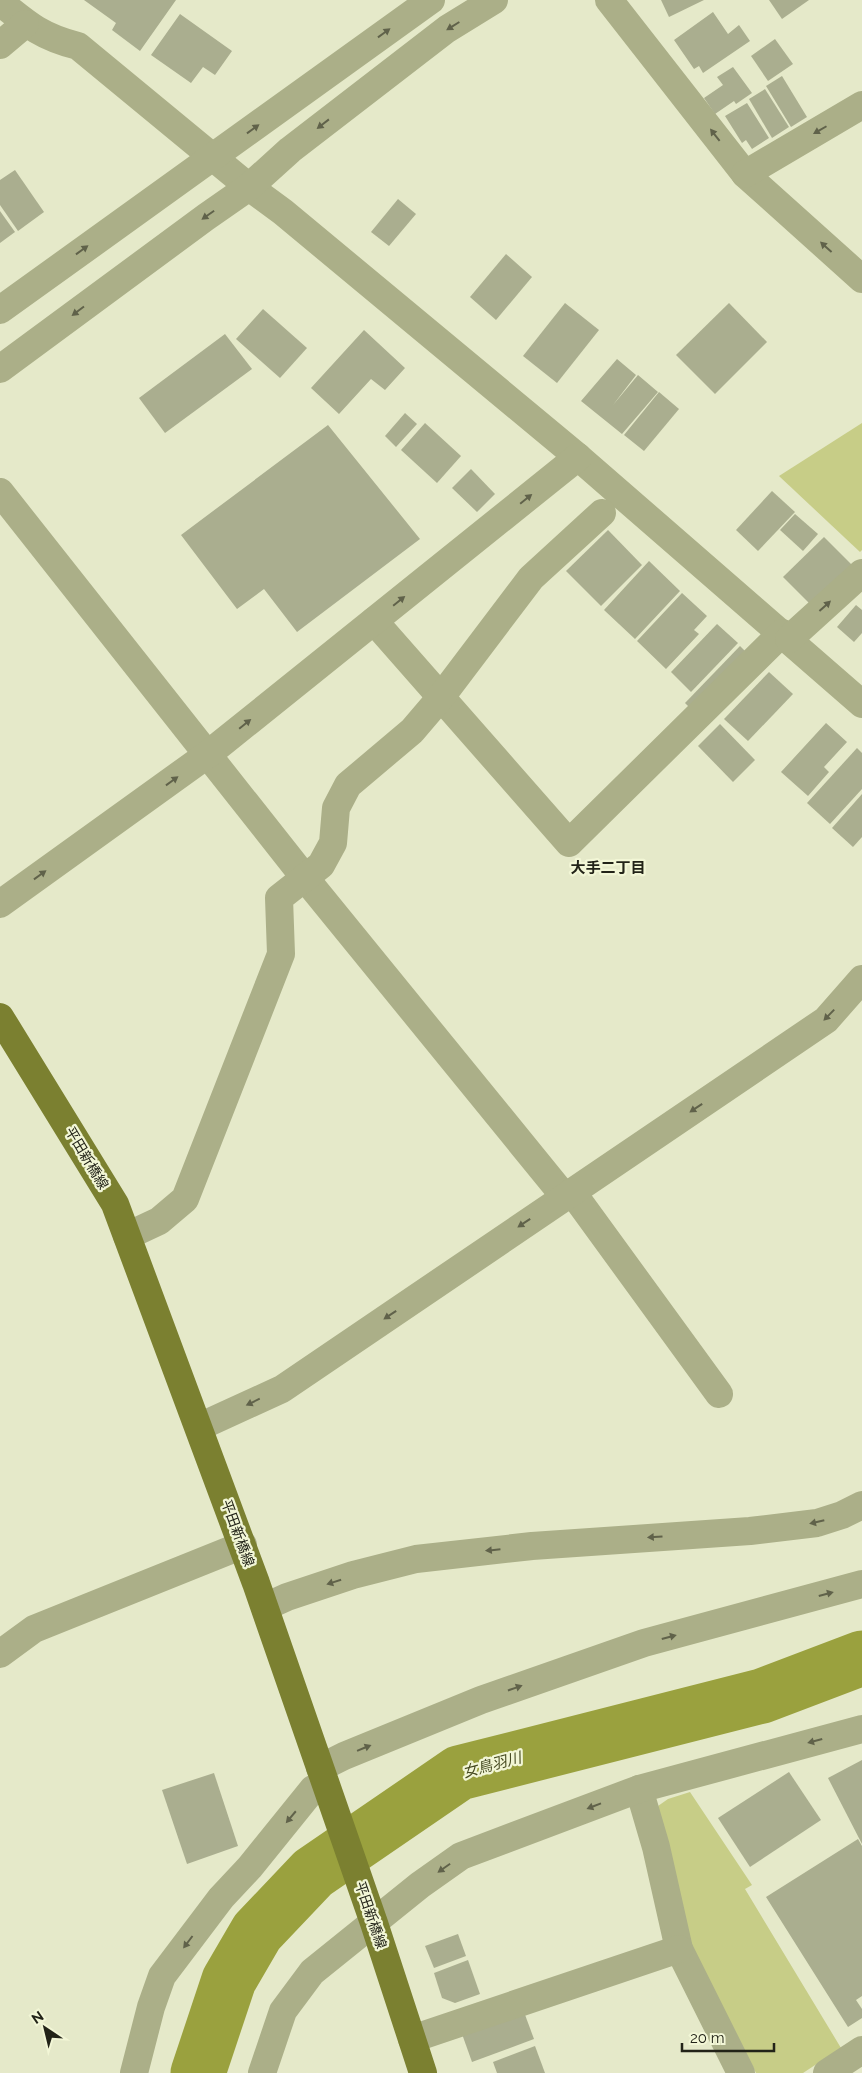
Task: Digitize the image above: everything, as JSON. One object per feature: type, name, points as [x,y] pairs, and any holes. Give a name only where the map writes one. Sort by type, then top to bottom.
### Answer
[{"type":"main road","name":"平田新橋線","points":[[0,1016],[115,1204],[265,1607],[374,1923],[423,2073]]},
{"type":"street","points":[[0,310],[430,0]]},
{"type":"street","points":[[0,369],[248,187],[290,150],[388,73],[447,29],[494,0]]},
{"type":"street","points":[[609,0],[745,174],[862,279]]},
{"type":"street","points":[[0,45],[11,11],[52,40],[78,46],[248,187],[283,212],[578,457],[862,704]]},
{"type":"street","points":[[745,174],[862,105]]},
{"type":"street","points":[[0,904],[207,755],[578,457]]},
{"type":"street","points":[[0,492],[305,878],[568,1194],[719,1394]]},
{"type":"street","points":[[127,1236],[159,1221],[185,1199],[281,954],[279,898],[321,865],[333,842],[336,808],[348,785],[412,731],[441,697],[531,578],[602,513]]},
{"type":"street","points":[[374,621],[568,843],[785,636],[862,573]]},
{"type":"street","points":[[199,1427],[282,1389],[826,1020],[862,979]]},
{"type":"street","points":[[265,1607],[353,1575],[416,1559],[532,1546],[750,1531],[817,1524],[842,1515],[862,1504]]},
{"type":"street","points":[[0,1654],[34,1629],[243,1545]]},
{"type":"street","points":[[134,2073],[151,2007],[162,1976],[221,1898],[250,1867],[313,1789],[325,1782],[344,1756],[481,1700],[644,1643],[862,1584]]},
{"type":"street","points":[[262,2073],[283,2011],[312,1972],[420,1885],[461,1856],[639,1789],[862,1728]]},
{"type":"street","points":[[639,1789],[656,1847],[679,1949],[741,2073]]},
{"type":"street","points":[[412,2039],[679,1949]]},
{"type":"street","points":[[827,2073],[862,2050]]},
{"type":"green space","points":[[862,423],[862,550],[860,552],[779,476]]},
{"type":"green space","points":[[690,1792],[752,1885],[745,1889],[841,2048],[803,2073],[756,2073],[692,1947],[658,1806],[668,1799]]},
{"type":"building","points":[[84,0],[176,0],[140,51],[112,30],[116,23]]},
{"type":"building","points":[[661,0],[704,0],[669,17]]},
{"type":"building","points":[[769,0],[809,0],[782,19]]},
{"type":"building","points":[[713,12],[728,34],[739,25],[750,41],[703,73],[699,66],[694,69],[674,40]]},
{"type":"building","points":[[180,14],[232,51],[215,75],[203,67],[191,83],[151,55]]},
{"type":"building","points":[[775,39],[793,64],[768,81],[751,56]]},
{"type":"building","points":[[733,67],[752,93],[736,104],[734,101],[715,114],[704,98],[723,85],[717,77]]},
{"type":"building","points":[[782,76],[807,117],[791,127],[766,86]]},
{"type":"building","points":[[765,89],[789,127],[772,138],[749,99]]},
{"type":"building","points":[[747,103],[769,138],[752,149],[746,140],[742,143],[725,116]]},
{"type":"building","points":[[15,170],[44,212],[18,231],[0,205],[0,180]]},
{"type":"building","points":[[398,199],[416,214],[389,246],[371,232]]},
{"type":"building","points":[[0,211],[15,232],[0,243]]},
{"type":"building","points":[[506,254],[532,277],[496,320],[470,297]]},
{"type":"building","points":[[565,303],[599,330],[557,383],[523,356]]},
{"type":"building","points":[[729,303],[767,342],[715,394],[676,355]]},
{"type":"building","points":[[263,309],[307,348],[280,378],[236,339]]},
{"type":"building","points":[[364,330],[405,368],[385,390],[371,379],[339,414],[311,388]]},
{"type":"building","points":[[225,334],[252,369],[165,433],[139,398]]},
{"type":"building","points":[[617,359],[636,375],[613,405],[638,375],[658,392],[622,434],[581,401]]},
{"type":"building","points":[[659,392],[679,409],[644,451],[624,435]]},
{"type":"building","points":[[405,413],[417,424],[396,447],[385,436]]},
{"type":"building","points":[[425,423],[461,456],[437,483],[401,450]]},
{"type":"building","points":[[328,425],[420,539],[297,632],[264,589],[237,609],[181,535]]},
{"type":"building","points":[[471,469],[495,494],[477,512],[452,488]]},
{"type":"building","points":[[772,491],[795,512],[758,551],[736,530]]},
{"type":"building","points":[[795,514],[818,534],[803,551],[780,530]]},
{"type":"building","points":[[608,530],[642,565],[601,606],[566,571]]},
{"type":"building","points":[[824,537],[852,565],[811,605],[783,577]]},
{"type":"building","points":[[649,561],[680,591],[635,639],[604,610]]},
{"type":"building","points":[[682,593],[707,616],[694,630],[699,634],[666,669],[637,641]]},
{"type":"building","points":[[856,605],[862,610],[862,633],[854,642],[837,627]]},
{"type":"building","points":[[717,624],[738,643],[691,692],[671,672]]},
{"type":"building","points":[[740,646],[752,658],[697,715],[685,703]]},
{"type":"building","points":[[769,672],[793,694],[748,741],[724,719]]},
{"type":"building","points":[[826,723],[847,742],[824,767],[829,772],[808,796],[781,772]]},
{"type":"building","points":[[720,724],[755,760],[733,782],[698,746]]},
{"type":"building","points":[[857,748],[862,753],[862,789],[830,824],[807,803]]},
{"type":"building","points":[[862,794],[862,837],[853,847],[832,828]]},
{"type":"building","points":[[862,1760],[862,1844],[828,1778]]},
{"type":"building","points":[[789,1772],[821,1820],[750,1867],[718,1818]]},
{"type":"building","points":[[214,1773],[238,1846],[187,1864],[162,1790]]},
{"type":"building","points":[[858,1839],[862,1846],[862,1996],[856,2000],[862,2009],[862,2018],[848,2027],[766,1897]]},
{"type":"building","points":[[458,1934],[466,1956],[434,1968],[425,1946]]},
{"type":"building","points":[[468,1960],[480,1994],[455,2003],[442,1998],[434,1973]]},
{"type":"building","points":[[524,2012],[534,2039],[472,2062],[462,2034]]},
{"type":"building","points":[[535,2046],[545,2073],[497,2073],[493,2062]]},
{"type":"waterway","name":"女鳥羽川","points":[[198,2073],[229,1980],[257,1932],[313,1873],[459,1773],[762,1696],[862,1658]]},
{"type":"district","name":"大手二丁目","points":[[608,868]]}]
